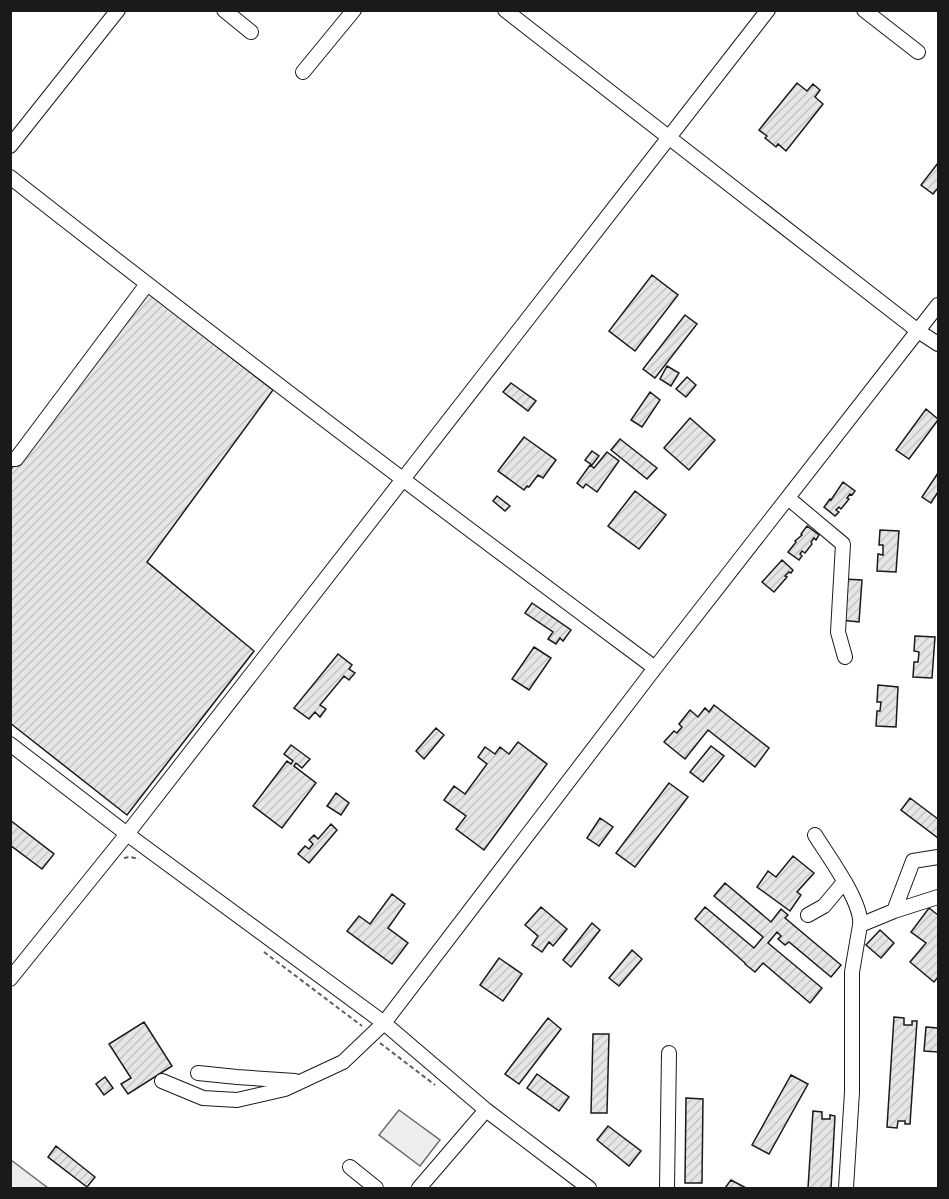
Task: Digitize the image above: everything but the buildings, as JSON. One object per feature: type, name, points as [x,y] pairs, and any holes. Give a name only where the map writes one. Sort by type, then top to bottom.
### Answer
[{"type":"street","points":[[10,146],[118,10]]},
{"type":"street","points":[[224,10],[251,32]]},
{"type":"street","points":[[303,72],[354,10]]},
{"type":"street","points":[[505,10],[918,331],[939,344]]},
{"type":"street","points":[[10,979],[127,834],[768,10]]},
{"type":"street","points":[[864,10],[918,52]]},
{"type":"street","points":[[10,177],[495,549],[655,668]]},
{"type":"street","points":[[10,459],[16,459],[147,284]]},
{"type":"street","points":[[162,1081],[203,1098],[237,1100],[285,1089],[343,1062],[384,1023],[655,668],[939,305]]},
{"type":"street","points":[[788,498],[843,544],[838,632],[845,657]]},
{"type":"street","points":[[10,744],[127,834],[384,1023],[486,1110],[590,1188]]},
{"type":"street","points":[[815,835],[855,900],[861,918],[852,972],[852,1092],[846,1188]]},
{"type":"street","points":[[894,911],[913,861],[939,856]]},
{"type":"street","points":[[808,915],[824,906],[844,882]]},
{"type":"street","points":[[861,925],[894,911],[939,897]]},
{"type":"street","points":[[667,1188],[669,1053]]},
{"type":"street","points":[[198,1073],[288,1081],[304,1080]]},
{"type":"street","points":[[419,1188],[486,1110]]},
{"type":"street","points":[[350,1167],[376,1188]]},
{"type":"path","points":[[119,861],[130,857],[143,860]]},
{"type":"path","points":[[261,949],[365,1029]]},
{"type":"path","points":[[380,1043],[441,1089]]},
{"type":"shaded area","points":[[399,1110],[440,1140],[420,1166],[379,1135]]},
{"type":"shaded area","points":[[11,1160],[48,1188],[11,1188]]}]
